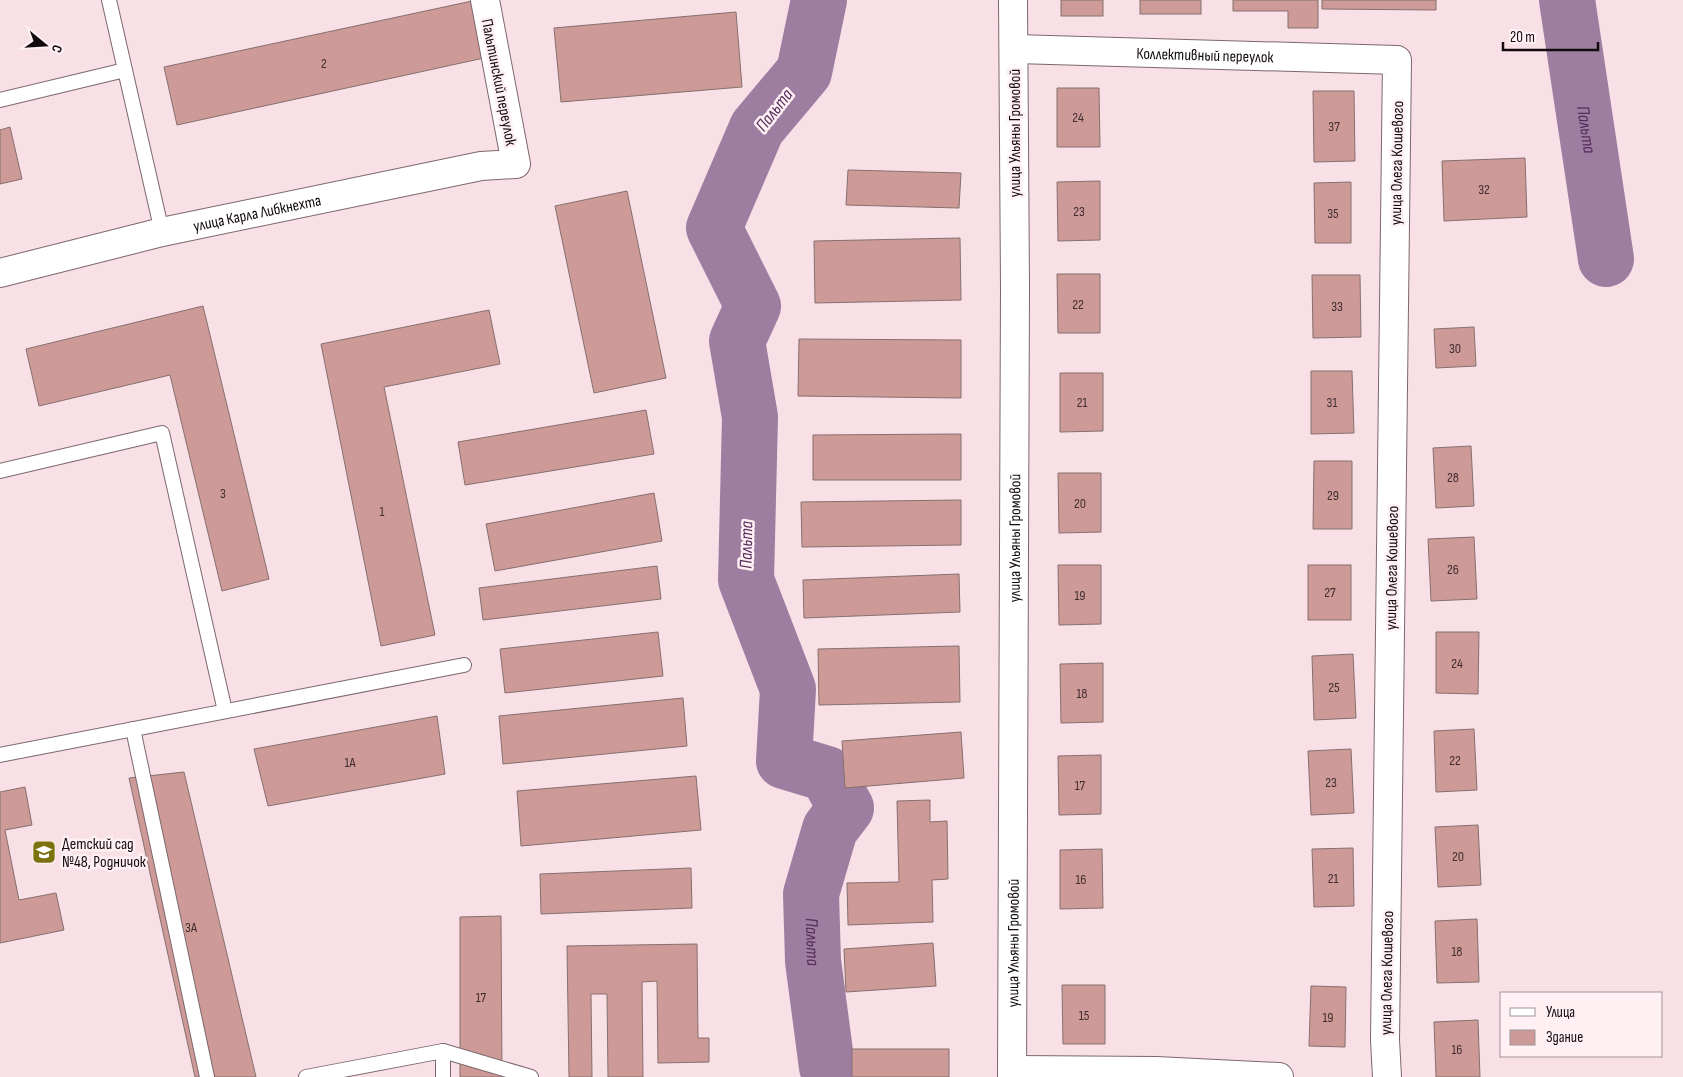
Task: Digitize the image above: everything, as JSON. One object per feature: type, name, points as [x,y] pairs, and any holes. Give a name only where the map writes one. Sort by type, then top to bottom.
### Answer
[{"type":"street","name":"Пальтинский переулок","points":[[485,0],[516,164]]},
{"type":"street","name":"улица Ульяны Громовой","points":[[1012,1074],[1013,0]]},
{"type":"street","name":"Коллективный переулок","points":[[1014,49],[1397,60]]},
{"type":"street","name":"улица Олега Кошевого","points":[[1386,1077],[1397,60]]},
{"type":"street","name":"улица Карла Либкнехта","points":[[0,273],[162,232],[481,166],[516,164]]},
{"type":"street","points":[[1012,1074],[1156,1071],[1279,1077]]},
{"type":"lane","points":[[109,0],[162,232]]},
{"type":"lane","points":[[0,100],[125,70]]},
{"type":"lane","points":[[0,471],[162,433],[225,711]]},
{"type":"lane","points":[[0,755],[464,665]]},
{"type":"lane","points":[[133,729],[207,1077]]},
{"type":"lane","points":[[306,1077],[443,1051],[532,1077]]},
{"type":"lane","points":[[443,1051],[443,1077]]},
{"type":"building","points":[[1061,0],[1103,0],[1103,16],[1061,16]]},
{"type":"building","points":[[1140,0],[1201,0],[1201,14],[1140,14]]},
{"type":"building","points":[[1233,0],[1318,0],[1318,28],[1288,28],[1288,11],[1233,11]]},
{"type":"building","points":[[1322,0],[1436,0],[1436,10],[1322,9]]},
{"type":"building","points":[[472,1],[484,58],[177,125],[164,67]]},
{"type":"building","points":[[736,12],[742,87],[561,102],[554,28]]},
{"type":"building","points":[[1057,88],[1099,88],[1100,147],[1057,147]]},
{"type":"building","points":[[1313,91],[1354,91],[1355,161],[1314,162]]},
{"type":"building","points":[[10,127],[22,179],[0,184],[0,130]]},
{"type":"building","points":[[1525,158],[1527,217],[1444,221],[1442,161]]},
{"type":"building","points":[[848,170],[961,173],[959,208],[846,205]]},
{"type":"building","points":[[1100,181],[1100,240],[1058,241],[1057,182]]},
{"type":"building","points":[[1351,182],[1351,243],[1315,243],[1314,183]]},
{"type":"building","points":[[627,191],[666,378],[594,393],[555,206]]},
{"type":"building","points":[[960,238],[961,300],[815,303],[814,241]]},
{"type":"building","points":[[1057,274],[1100,274],[1100,333],[1058,333]]},
{"type":"building","points":[[1312,275],[1360,275],[1361,337],[1313,338]]},
{"type":"building","points":[[203,306],[269,579],[222,591],[170,375],[39,406],[26,349]]},
{"type":"building","points":[[489,310],[500,364],[384,387],[435,635],[381,646],[321,344]]},
{"type":"building","points":[[1474,327],[1476,366],[1436,368],[1434,329]]},
{"type":"building","points":[[799,339],[961,340],[961,398],[798,396]]},
{"type":"building","points":[[1311,371],[1352,371],[1354,433],[1311,434]]},
{"type":"building","points":[[1060,373],[1103,373],[1103,431],[1060,432]]},
{"type":"building","points":[[646,410],[654,454],[465,485],[458,442]]},
{"type":"building","points":[[961,434],[961,480],[813,480],[813,435]]},
{"type":"building","points":[[1471,446],[1474,506],[1436,508],[1433,448]]},
{"type":"building","points":[[1314,461],[1352,461],[1352,529],[1313,529]]},
{"type":"building","points":[[1058,473],[1101,473],[1101,532],[1059,533]]},
{"type":"building","points":[[654,493],[662,541],[495,571],[486,524]]},
{"type":"building","points":[[961,500],[961,545],[802,547],[801,502]]},
{"type":"building","points":[[1474,537],[1477,599],[1431,601],[1428,539]]},
{"type":"building","points":[[1058,565],[1101,565],[1101,624],[1059,625]]},
{"type":"building","points":[[1308,565],[1351,565],[1351,620],[1308,620]]},
{"type":"building","points":[[657,566],[661,599],[483,620],[479,588]]},
{"type":"building","points":[[959,574],[960,612],[804,618],[803,580]]},
{"type":"building","points":[[658,632],[663,676],[505,693],[500,649]]},
{"type":"building","points":[[1436,632],[1479,632],[1478,694],[1436,693]]},
{"type":"building","points":[[959,646],[960,702],[819,705],[818,649]]},
{"type":"building","points":[[1353,654],[1356,718],[1314,720],[1312,656]]},
{"type":"building","points":[[1103,663],[1103,722],[1061,723],[1060,664]]},
{"type":"building","points":[[683,698],[687,746],[503,764],[499,716]]},
{"type":"building","points":[[437,716],[445,774],[268,806],[254,749]]},
{"type":"building","points":[[1474,729],[1477,790],[1436,792],[1434,731]]},
{"type":"building","points":[[961,732],[964,778],[845,788],[842,741]]},
{"type":"building","points":[[1351,749],[1354,813],[1311,815],[1308,751]]},
{"type":"building","points":[[1101,755],[1101,814],[1059,815],[1058,756]]},
{"type":"building","points":[[184,772],[256,1077],[195,1077],[129,778]]},
{"type":"building","points":[[696,776],[701,830],[521,846],[517,791]]},
{"type":"building","points":[[25,787],[32,825],[5,830],[19,900],[56,893],[64,930],[0,943],[0,792]]},
{"type":"building","points":[[930,800],[930,822],[947,821],[948,879],[932,880],[933,922],[848,925],[847,883],[899,882],[897,801]]},
{"type":"building","points":[[1478,825],[1481,885],[1438,887],[1435,827]]},
{"type":"building","points":[[1353,848],[1354,906],[1314,907],[1312,849]]},
{"type":"building","points":[[1102,849],[1103,908],[1060,909],[1060,850]]},
{"type":"building","points":[[691,868],[692,908],[541,914],[540,874]]},
{"type":"building","points":[[501,916],[502,1077],[460,1077],[460,917]]},
{"type":"building","points":[[1477,919],[1479,982],[1437,983],[1435,921]]},
{"type":"building","points":[[933,943],[936,986],[846,992],[844,949]]},
{"type":"building","points":[[697,944],[698,1038],[709,1038],[709,1062],[658,1063],[657,981],[642,982],[643,1077],[608,1077],[607,994],[591,994],[592,1077],[569,1077],[567,946]]},
{"type":"building","points":[[1062,985],[1105,985],[1105,1044],[1063,1044]]},
{"type":"building","points":[[1311,986],[1346,987],[1345,1047],[1309,1046]]},
{"type":"building","points":[[1478,1020],[1480,1077],[1436,1077],[1434,1022]]},
{"type":"building","points":[[852,1049],[949,1049],[949,1077],[852,1077]]},
{"type":"waterway","name":"Пальта","points":[[819,0],[804,72],[757,128],[714,228],[753,306],[737,341],[750,417],[746,580],[788,689],[784,761],[827,774],[846,808],[830,829],[811,894],[813,961],[827,1067],[831,1077]]},
{"type":"waterway","name":"Пальта","points":[[1567,0],[1606,259]]},
{"type":"place","name":"Детский сад №48, Родничок","points":[[44,852]]}]
